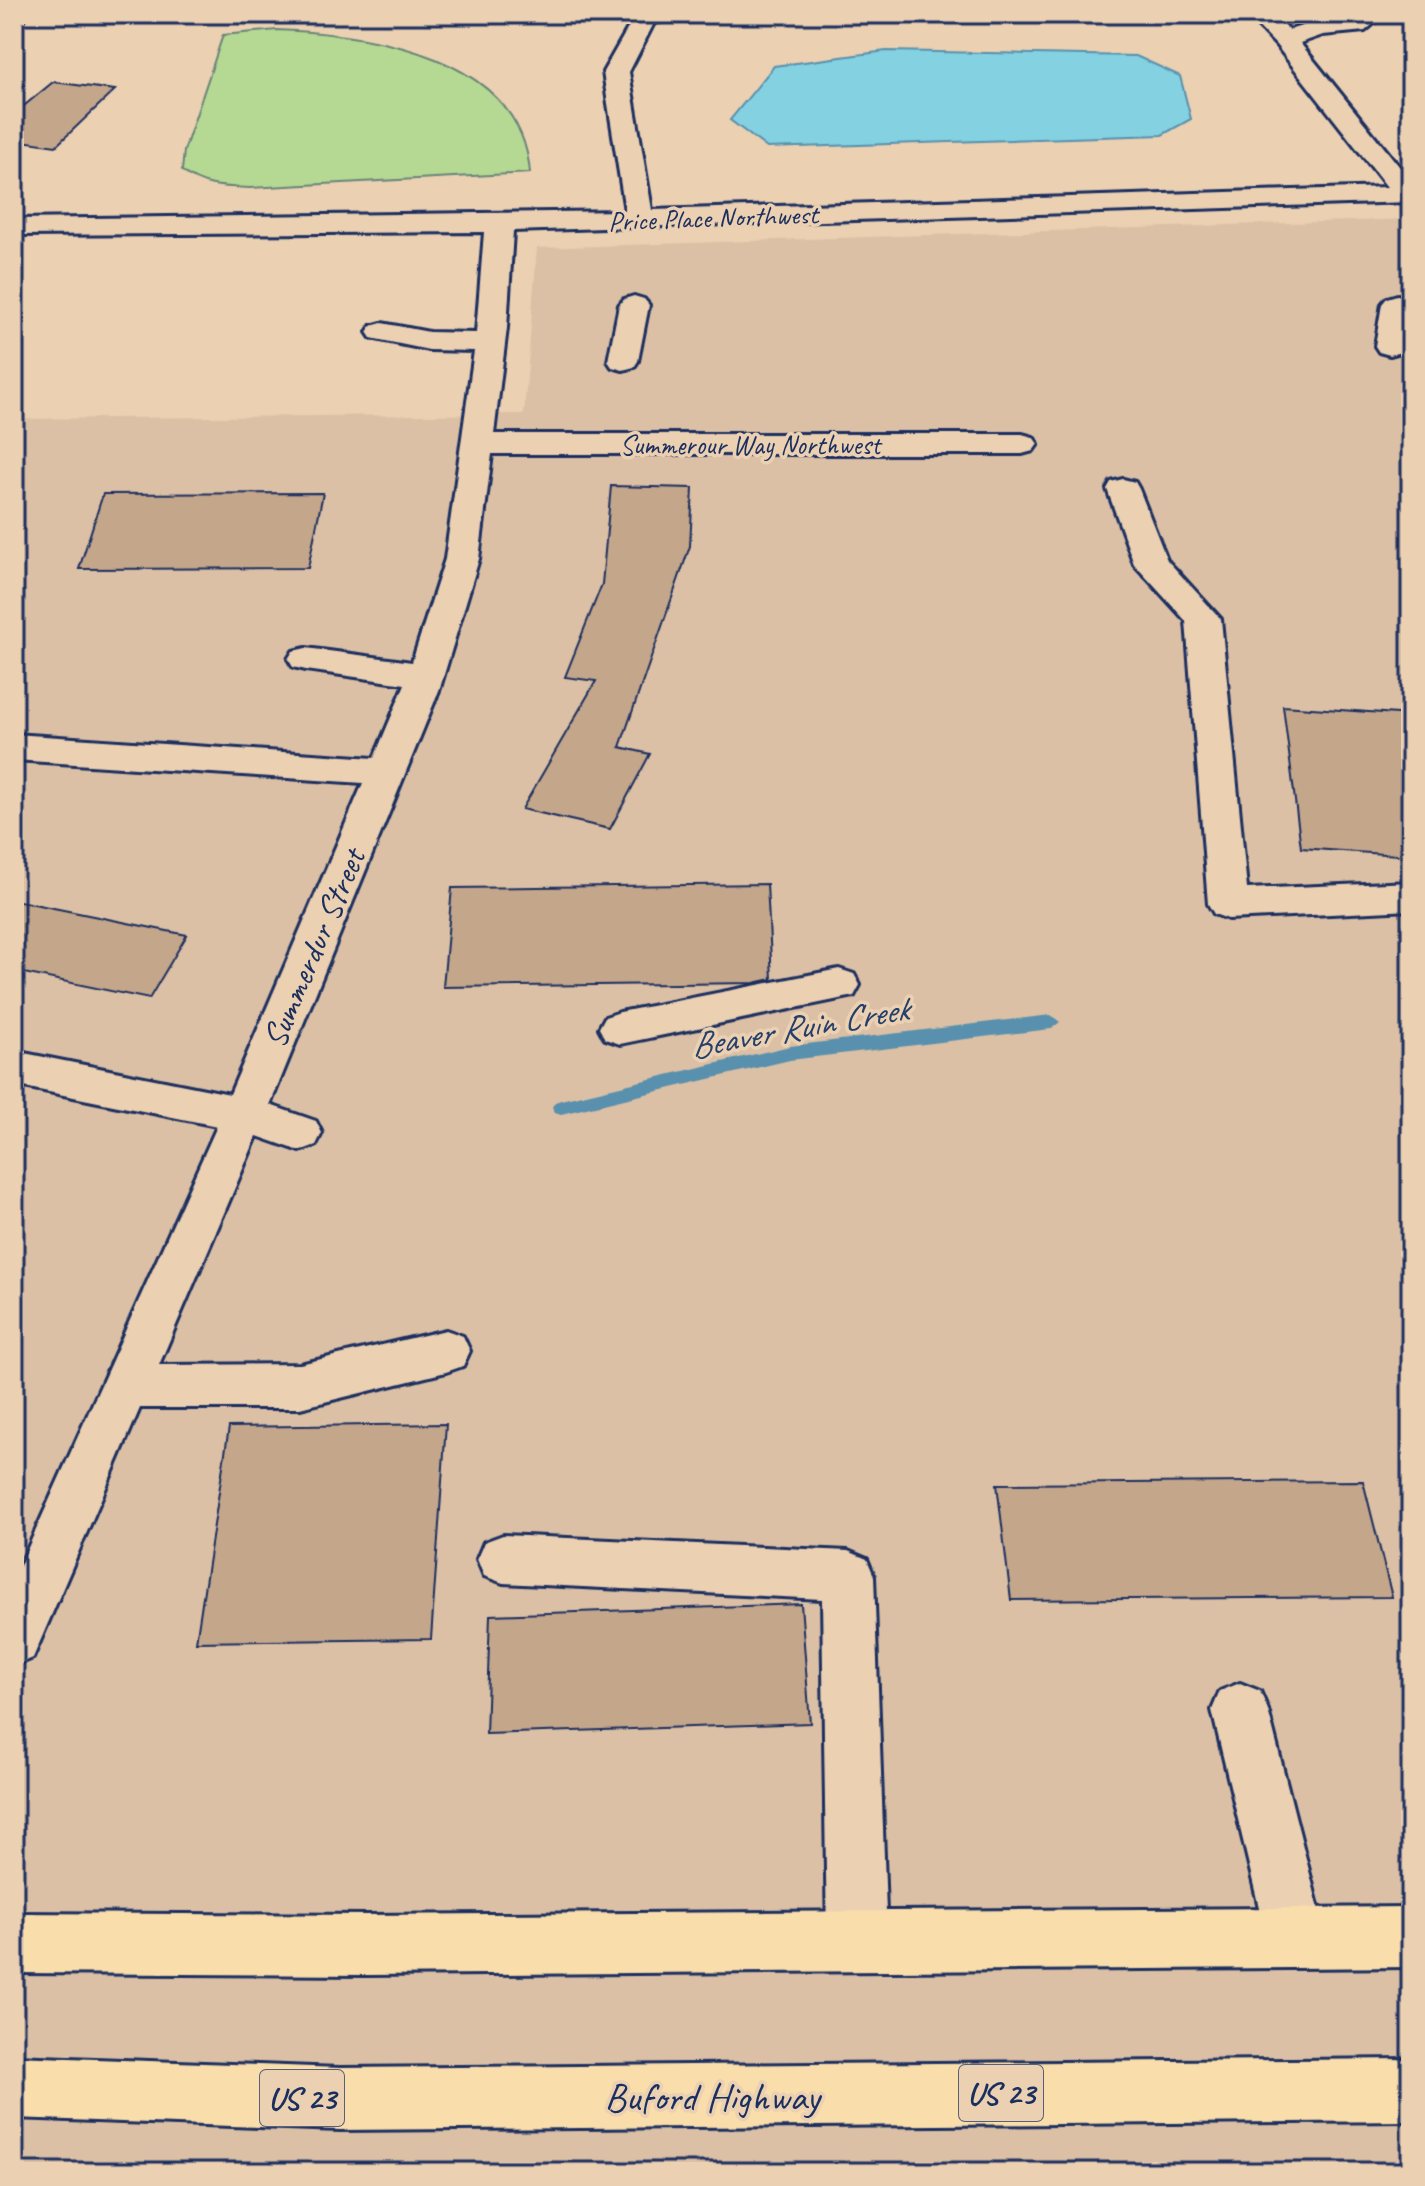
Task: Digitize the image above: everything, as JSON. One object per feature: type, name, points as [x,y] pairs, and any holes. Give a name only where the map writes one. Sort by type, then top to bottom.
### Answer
[{"type":"main road","points":[[14,1943],[367,1945],[1411,1937]]},
{"type":"main road","name":"Buford Highway","points":[[14,2087],[340,2099],[1411,2090]]},
{"type":"street","points":[[640,219],[616,72],[645,18],[664,14]]},
{"type":"street","points":[[1258,14],[1285,40],[1409,194]]},
{"type":"street","points":[[1285,40],[1320,28],[1356,26],[1373,14]]},
{"type":"street","name":"Price Place Northwest","points":[[14,227],[499,223],[1409,194]]},
{"type":"street","name":"Summerdur Street","points":[[14,1640],[244,1114],[426,675],[462,559],[490,342],[499,223]]},
{"type":"street","points":[[623,361],[634,305]]},
{"type":"street","points":[[1390,346],[1404,306]]},
{"type":"street","points":[[382,332],[429,341],[490,342]]},
{"type":"street","name":"Summerour Way Northwest","points":[[477,444],[1022,444]]},
{"type":"street","points":[[1123,489],[1151,564],[1203,619],[1228,904],[1411,896]]},
{"type":"street","points":[[306,659],[426,675]]},
{"type":"street","points":[[14,747],[387,772]]},
{"type":"street","points":[[620,1028],[839,985]]},
{"type":"street","points":[[14,1068],[244,1114],[300,1133]]},
{"type":"street","points":[[125,1387],[300,1386],[446,1351]]},
{"type":"street","points":[[503,1559],[848,1576],[857,1941]]},
{"type":"street","points":[[1240,1710],[1296,1937]]},
{"type":"shaded area","points":[[1411,219],[1411,2172],[14,2172],[14,419],[524,414],[537,248]]},
{"type":"green space","points":[[277,30],[354,37],[396,46],[435,59],[471,77],[500,101],[520,133],[530,173],[249,188],[214,185],[182,171],[184,151],[223,35]]},
{"type":"water","points":[[886,51],[1136,56],[1180,76],[1191,119],[1162,135],[767,148],[730,120],[774,66]]},
{"type":"building","points":[[53,82],[115,90],[56,146],[14,140],[14,114]]},
{"type":"building","points":[[611,486],[693,488],[690,546],[620,747],[650,754],[610,829],[522,809],[596,681],[565,677],[602,584]]},
{"type":"building","points":[[323,493],[308,568],[79,569],[103,494]]},
{"type":"building","points":[[1283,706],[1411,715],[1411,856],[1301,848]]},
{"type":"building","points":[[767,884],[772,979],[754,983],[443,987],[452,888]]},
{"type":"building","points":[[14,900],[187,935],[149,999],[14,971]]},
{"type":"building","points":[[446,1424],[431,1639],[196,1642],[229,1427]]},
{"type":"building","points":[[1363,1481],[1392,1597],[1011,1600],[997,1484]]},
{"type":"building","points":[[801,1604],[810,1723],[486,1734],[490,1615]]},
{"type":"waterway","name":"Beaver Ruin Creek","points":[[561,1107],[790,1053],[1051,1022]]}]
